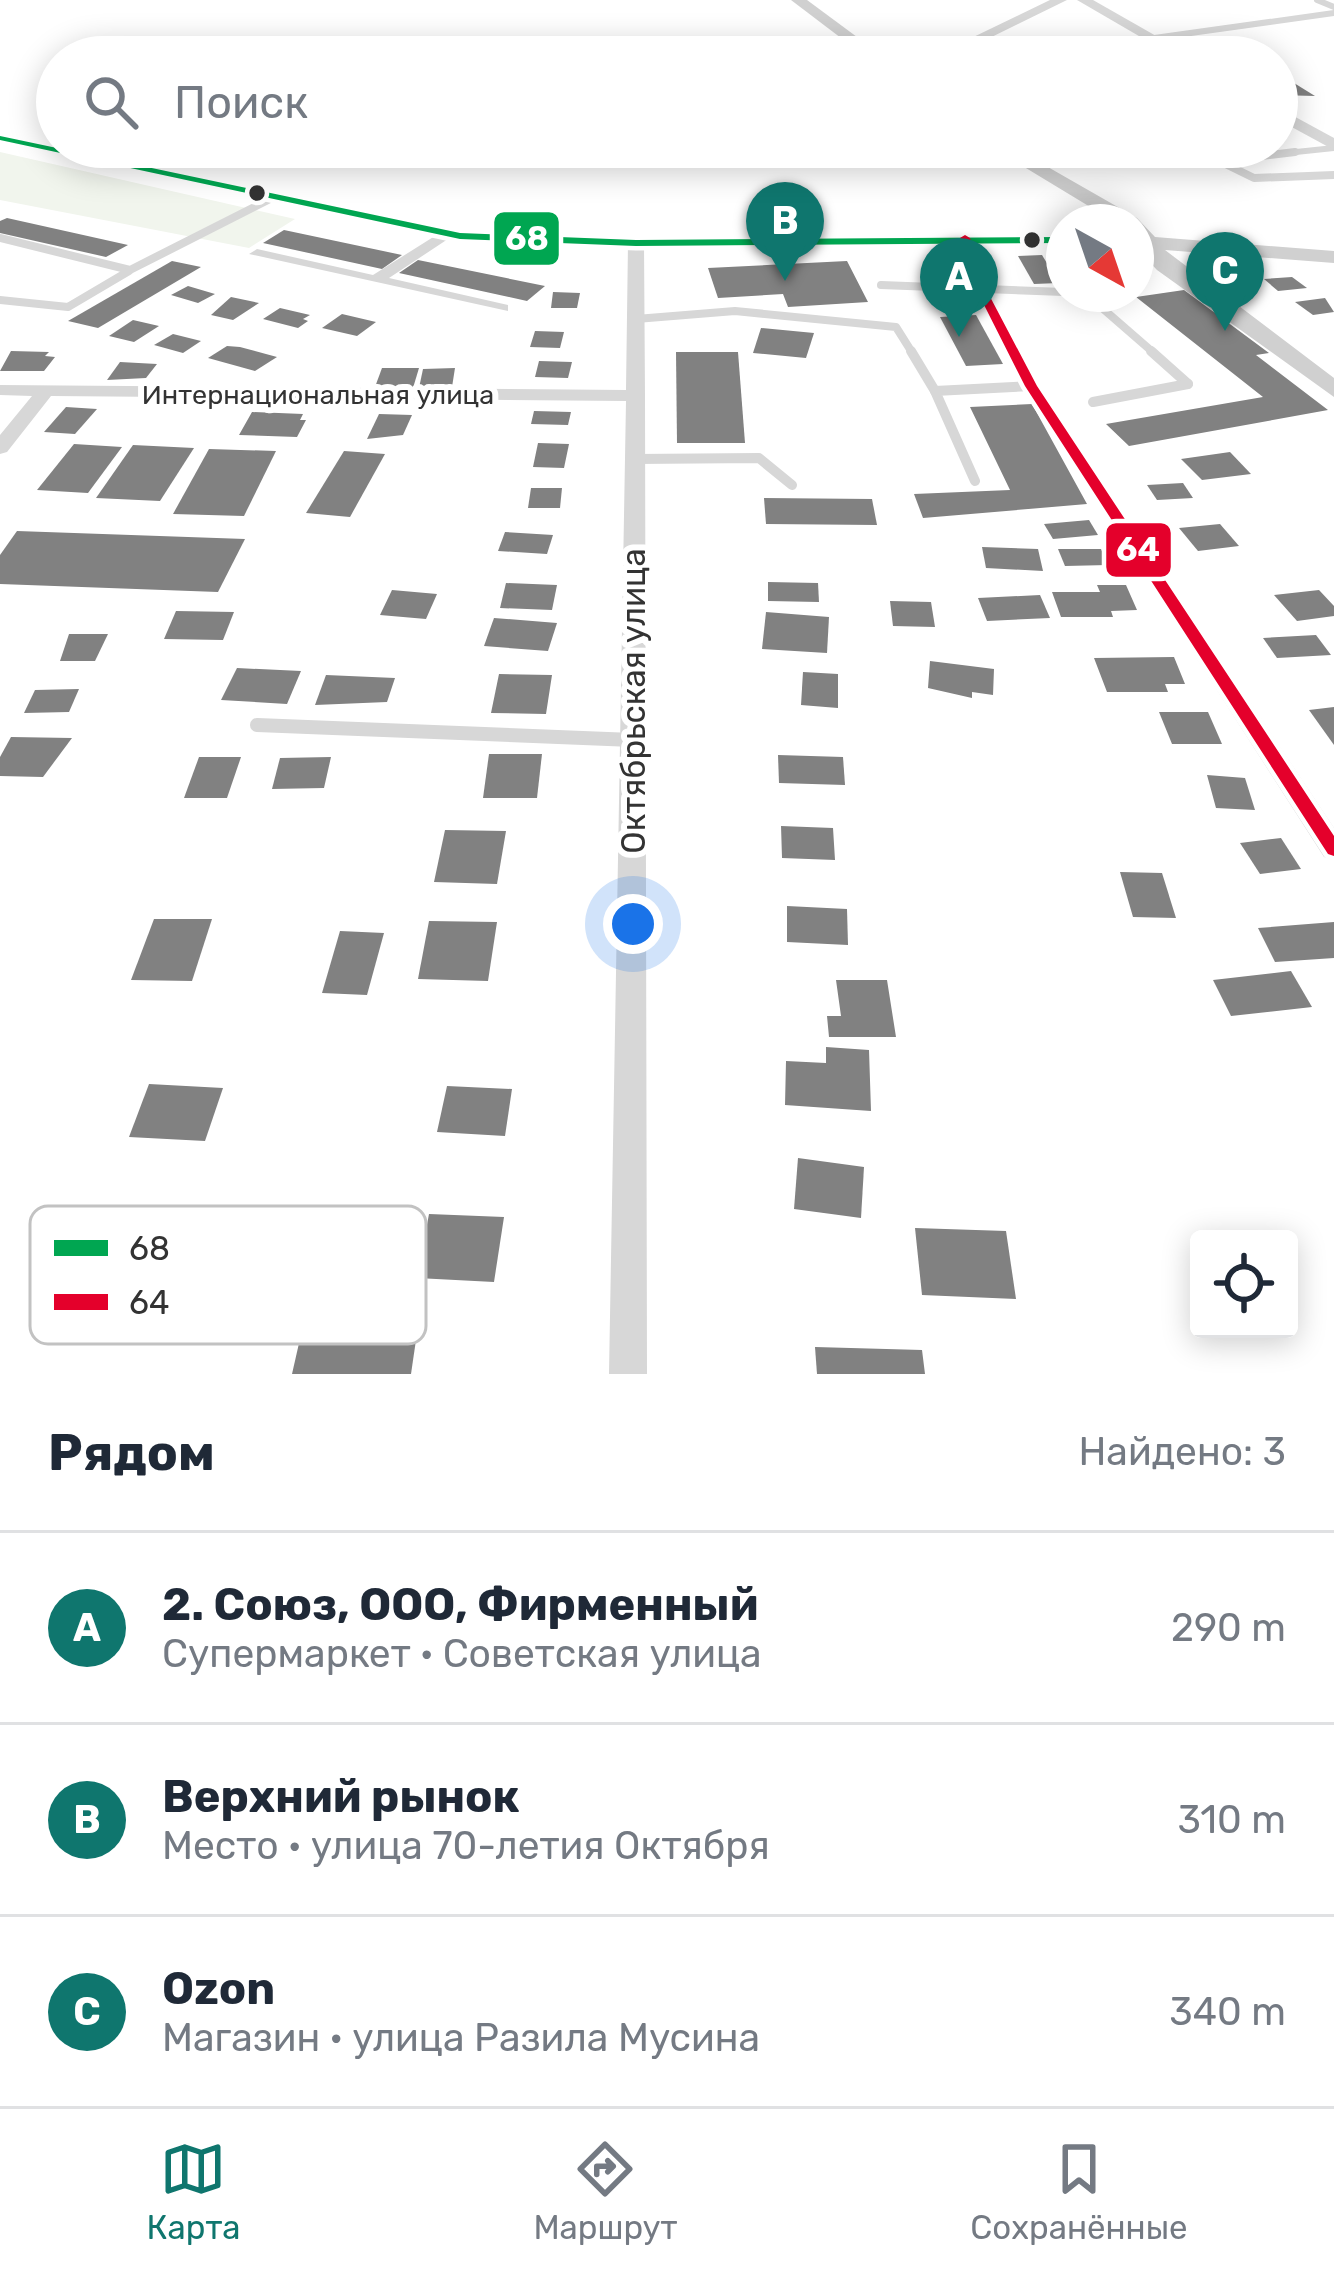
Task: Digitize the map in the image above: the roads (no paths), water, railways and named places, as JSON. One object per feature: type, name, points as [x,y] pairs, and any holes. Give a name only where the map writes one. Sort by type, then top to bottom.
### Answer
[{"type":"main road","points":[[798,0],[846,36]]},
{"type":"main road","points":[[0,138],[36,146]]},
{"type":"main road","points":[[136,168],[446,234],[636,243],[1015,238],[1046,228]]},
{"type":"main road","points":[[1030,169],[1056,192],[1059,204]]},
{"type":"main road","points":[[1030,169],[1090,204]]},
{"type":"main road","points":[[1154,233],[1257,251]]},
{"type":"main road","points":[[1154,233],[1257,251],[1334,257]]},
{"type":"main road","points":[[1154,252],[1334,390]]},
{"type":"street","points":[[984,36],[1061,0]]},
{"type":"street","points":[[1083,0],[1151,36]]},
{"type":"street","points":[[1298,125],[1334,147]]},
{"type":"street","points":[[376,280],[446,234]]},
{"type":"street","points":[[965,238],[982,291],[1031,386],[1334,850]]},
{"type":"street","name":"Октябрьская улица","points":[[628,1374],[636,243]]},
{"type":"street","points":[[257,254],[502,308]]},
{"type":"street","name":"Интернациональная улица","points":[[0,390],[636,396]]},
{"type":"street","points":[[0,448],[45,391]]},
{"type":"lane","points":[[1317,0],[1334,10]]},
{"type":"lane","points":[[1168,36],[1334,10]]},
{"type":"lane","points":[[1298,152],[1334,147]]},
{"type":"lane","points":[[1233,168],[1254,178],[1334,175]]},
{"type":"lane","points":[[0,300],[68,307],[272,198]]},
{"type":"lane","points":[[0,238],[130,270]]},
{"type":"lane","points":[[881,285],[1046,292]]},
{"type":"lane","points":[[636,320],[734,311],[896,327],[934,391],[975,481]]},
{"type":"lane","points":[[1093,402],[1188,384],[1106,312]]},
{"type":"lane","points":[[934,391],[1031,386]]},
{"type":"lane","points":[[635,460],[759,458],[792,485]]},
{"type":"lane","points":[[257,725],[633,740]]},
{"type":"place","name":"Верхний рынок","points":[[785,281]]},
{"type":"place","name":"Ozon","points":[[1225,331]]},
{"type":"place","name":"2. Союз, ООО, Фирменный","points":[[959,337]]}]
